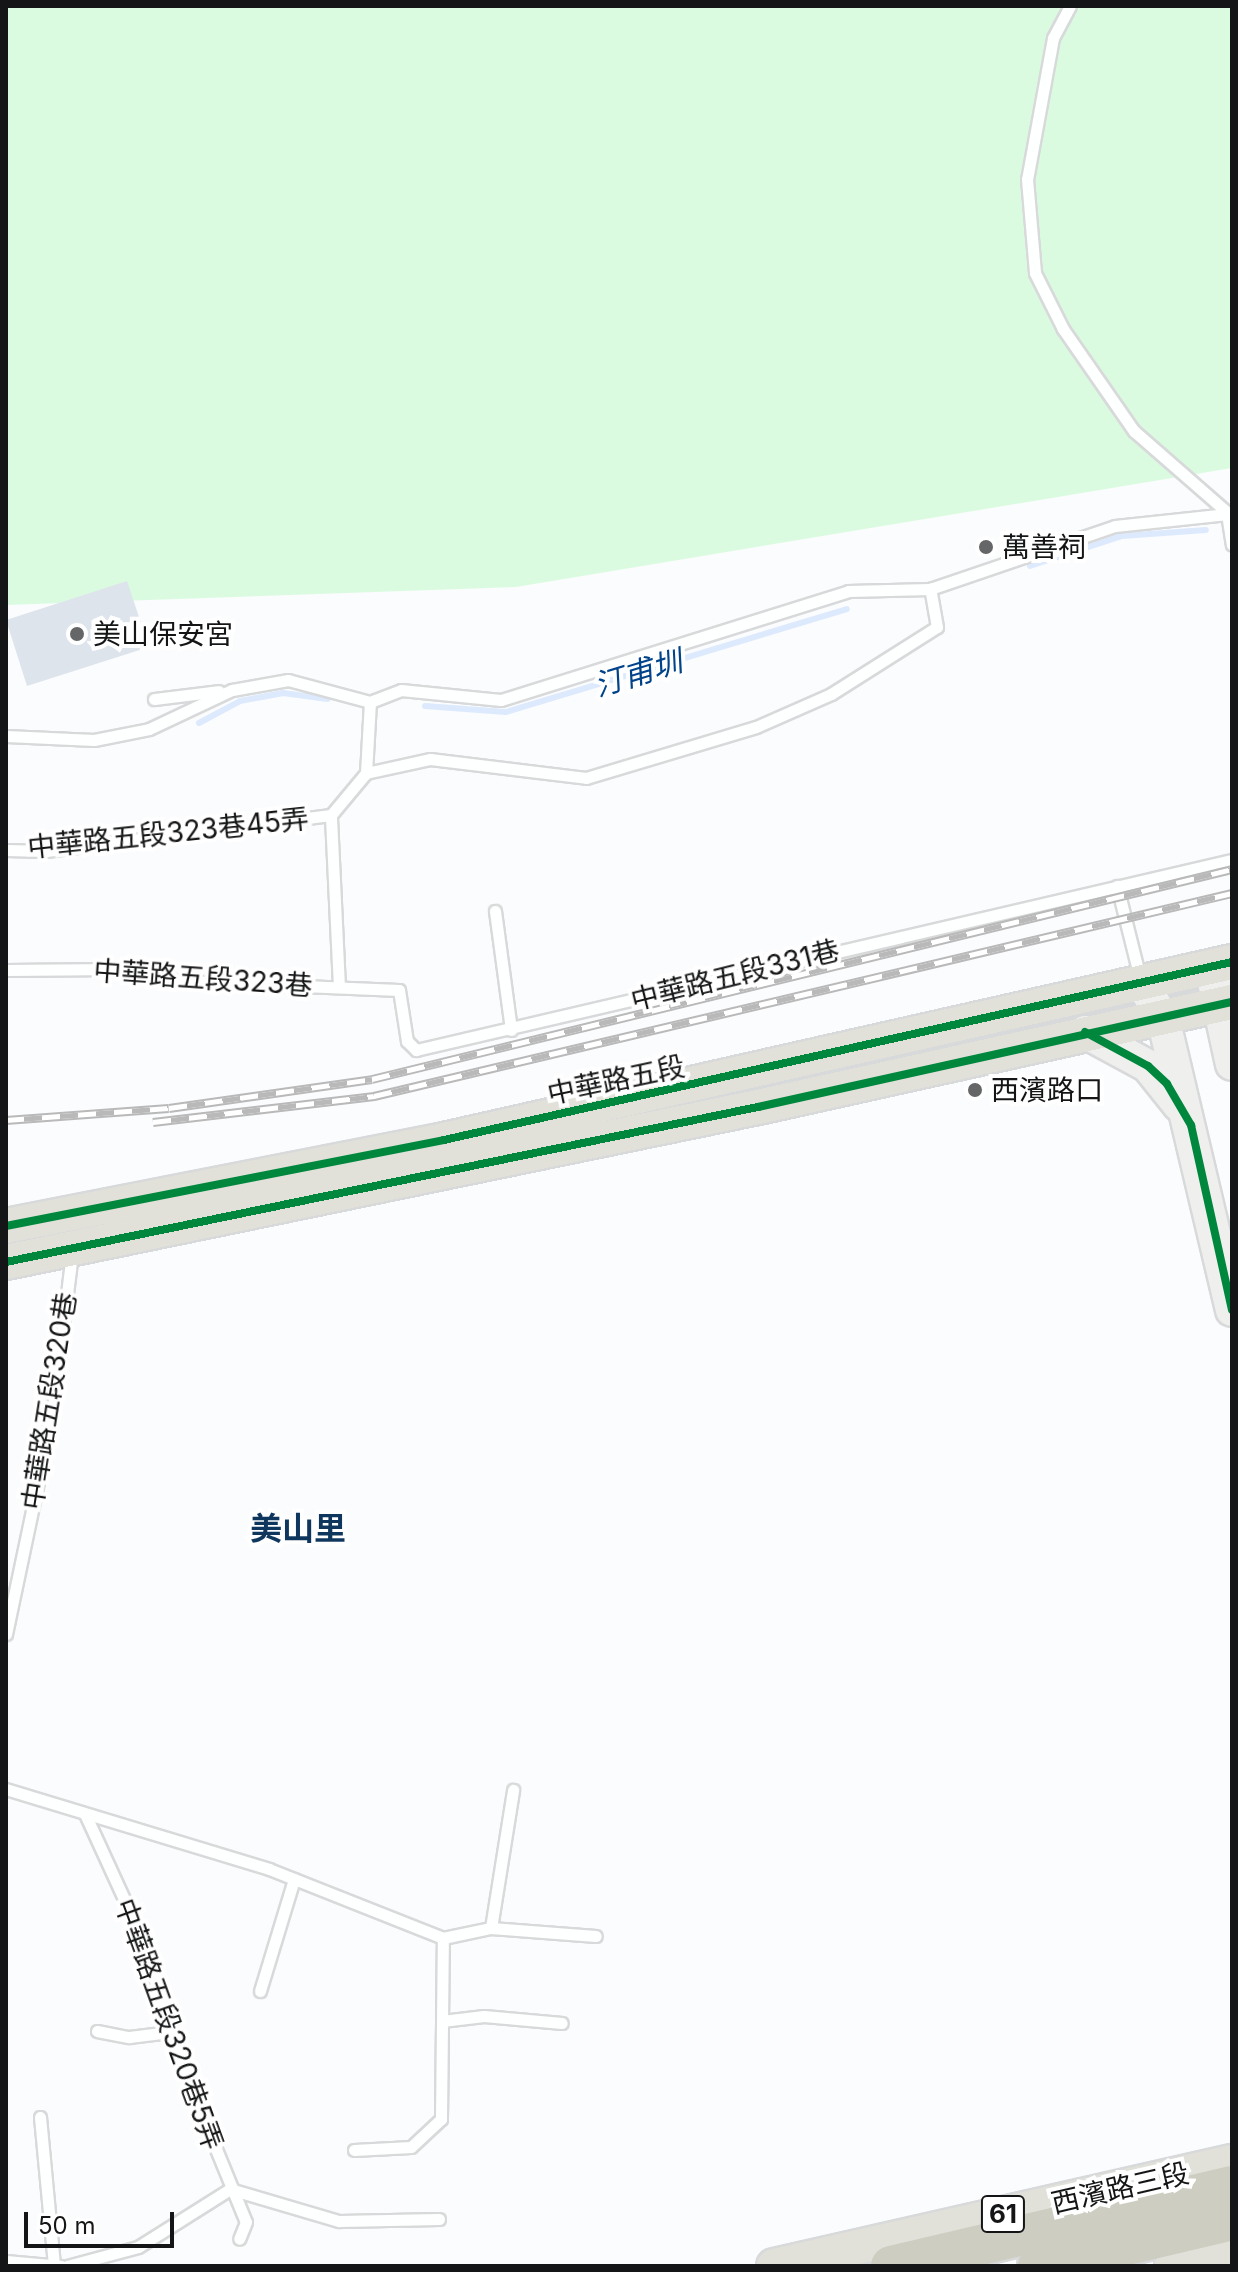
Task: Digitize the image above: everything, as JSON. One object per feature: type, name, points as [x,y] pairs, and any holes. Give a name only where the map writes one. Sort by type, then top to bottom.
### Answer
[{"type":"highway","name":"61","points":[[891,2266],[1232,2186]]},
{"type":"highway","name":"61","points":[[1038,2266],[1232,2220]]},
{"type":"main road","name":"中華路五段","points":[[6,1262],[68,1232],[444,1140],[1221,965]]},
{"type":"main road","name":"中華路五段","points":[[6,1226],[68,1232],[758,1107],[1085,1032],[1225,1004]]},
{"type":"main road","name":"西濱路三段","points":[[774,2266],[1232,2162]]},
{"type":"main road","points":[[1172,2266],[1232,2250]]},
{"type":"street","points":[[1221,965],[1232,1064]]},
{"type":"street","points":[[1141,982],[1163,1018],[1191,1125],[1232,1310]]},
{"type":"street","points":[[1085,1032],[1148,1066],[1167,1084],[1191,1125]]},
{"type":"lane","points":[[1070,6],[1053,38],[1027,179],[1035,273],[1063,329],[1134,431],[1230,514],[1232,545]]},
{"type":"lane","points":[[154,699],[288,680],[370,702],[401,690],[501,700],[848,591],[930,589],[1115,526],[1230,514]]},
{"type":"lane","points":[[366,773],[430,759],[586,778],[756,727],[831,694],[937,627],[930,589]]},
{"type":"lane","points":[[6,736],[94,740],[149,729],[232,690]]},
{"type":"lane","points":[[339,987],[331,815],[366,773],[370,702]]},
{"type":"lane","name":"中華路五段323巷45弄","points":[[6,850],[46,851],[331,815]]},
{"type":"lane","name":"中華路五段331巷","points":[[399,990],[407,1041],[416,1050],[1232,860]]},
{"type":"lane","points":[[1117,886],[1141,982]]},
{"type":"lane","points":[[495,911],[511,1030]]},
{"type":"lane","name":"中華路五段323巷","points":[[6,970],[115,969],[182,981],[399,990]]},
{"type":"lane","name":"中華路五段320巷","points":[[6,1634],[52,1416],[68,1232]]},
{"type":"lane","points":[[6,1789],[294,1879],[443,1938],[491,1928],[596,1936]]},
{"type":"lane","points":[[491,1928],[513,1790]]},
{"type":"lane","name":"中華路五段320巷5弄","points":[[86,1816],[147,1949],[168,2032],[246,2222],[239,2239]]},
{"type":"lane","points":[[260,1991],[294,1879]]},
{"type":"lane","points":[[354,2150],[411,2147],[441,2119],[443,1938]]},
{"type":"lane","points":[[442,2021],[484,2016],[562,2023]]},
{"type":"lane","points":[[97,2031],[129,2037],[168,2032]]},
{"type":"lane","points":[[40,2117],[54,2265]]},
{"type":"lane","points":[[6,2261],[66,2266],[138,2247],[230,2189],[339,2221],[439,2219]]},
{"type":"green space","points":[[6,6],[1232,6],[1232,468],[516,587],[6,605]]},
{"type":"building","name":"美山保安宮","points":[[127,581],[149,647],[27,686],[6,620]]},
{"type":"waterway","name":"汀甫圳","points":[[1030,566],[1122,536],[1206,530]]},
{"type":"waterway","name":"汀甫圳","points":[[425,706],[506,712],[847,609]]},
{"type":"waterway","name":"汀甫圳","points":[[199,723],[240,701],[283,693],[328,699]]},
{"type":"railway","points":[[6,1120],[169,1108],[372,1079],[1232,869]]},
{"type":"railway","points":[[153,1122],[374,1096],[1232,893]]},
{"type":"cycle path","points":[[6,1226],[444,1140],[1232,962]]},
{"type":"cycle path","points":[[6,1262],[758,1107],[1232,1002]]},
{"type":"cycle path","points":[[1085,1032],[1148,1066],[1167,1084],[1191,1125],[1232,1310]]},
{"type":"place","name":"萬善祠","points":[[986,547]]},
{"type":"place","name":"美山保安宮","points":[[77,634]]},
{"type":"place","name":"西濱路口","points":[[975,1090]]},
{"type":"district","name":"美山里","points":[[298,1529]]}]
